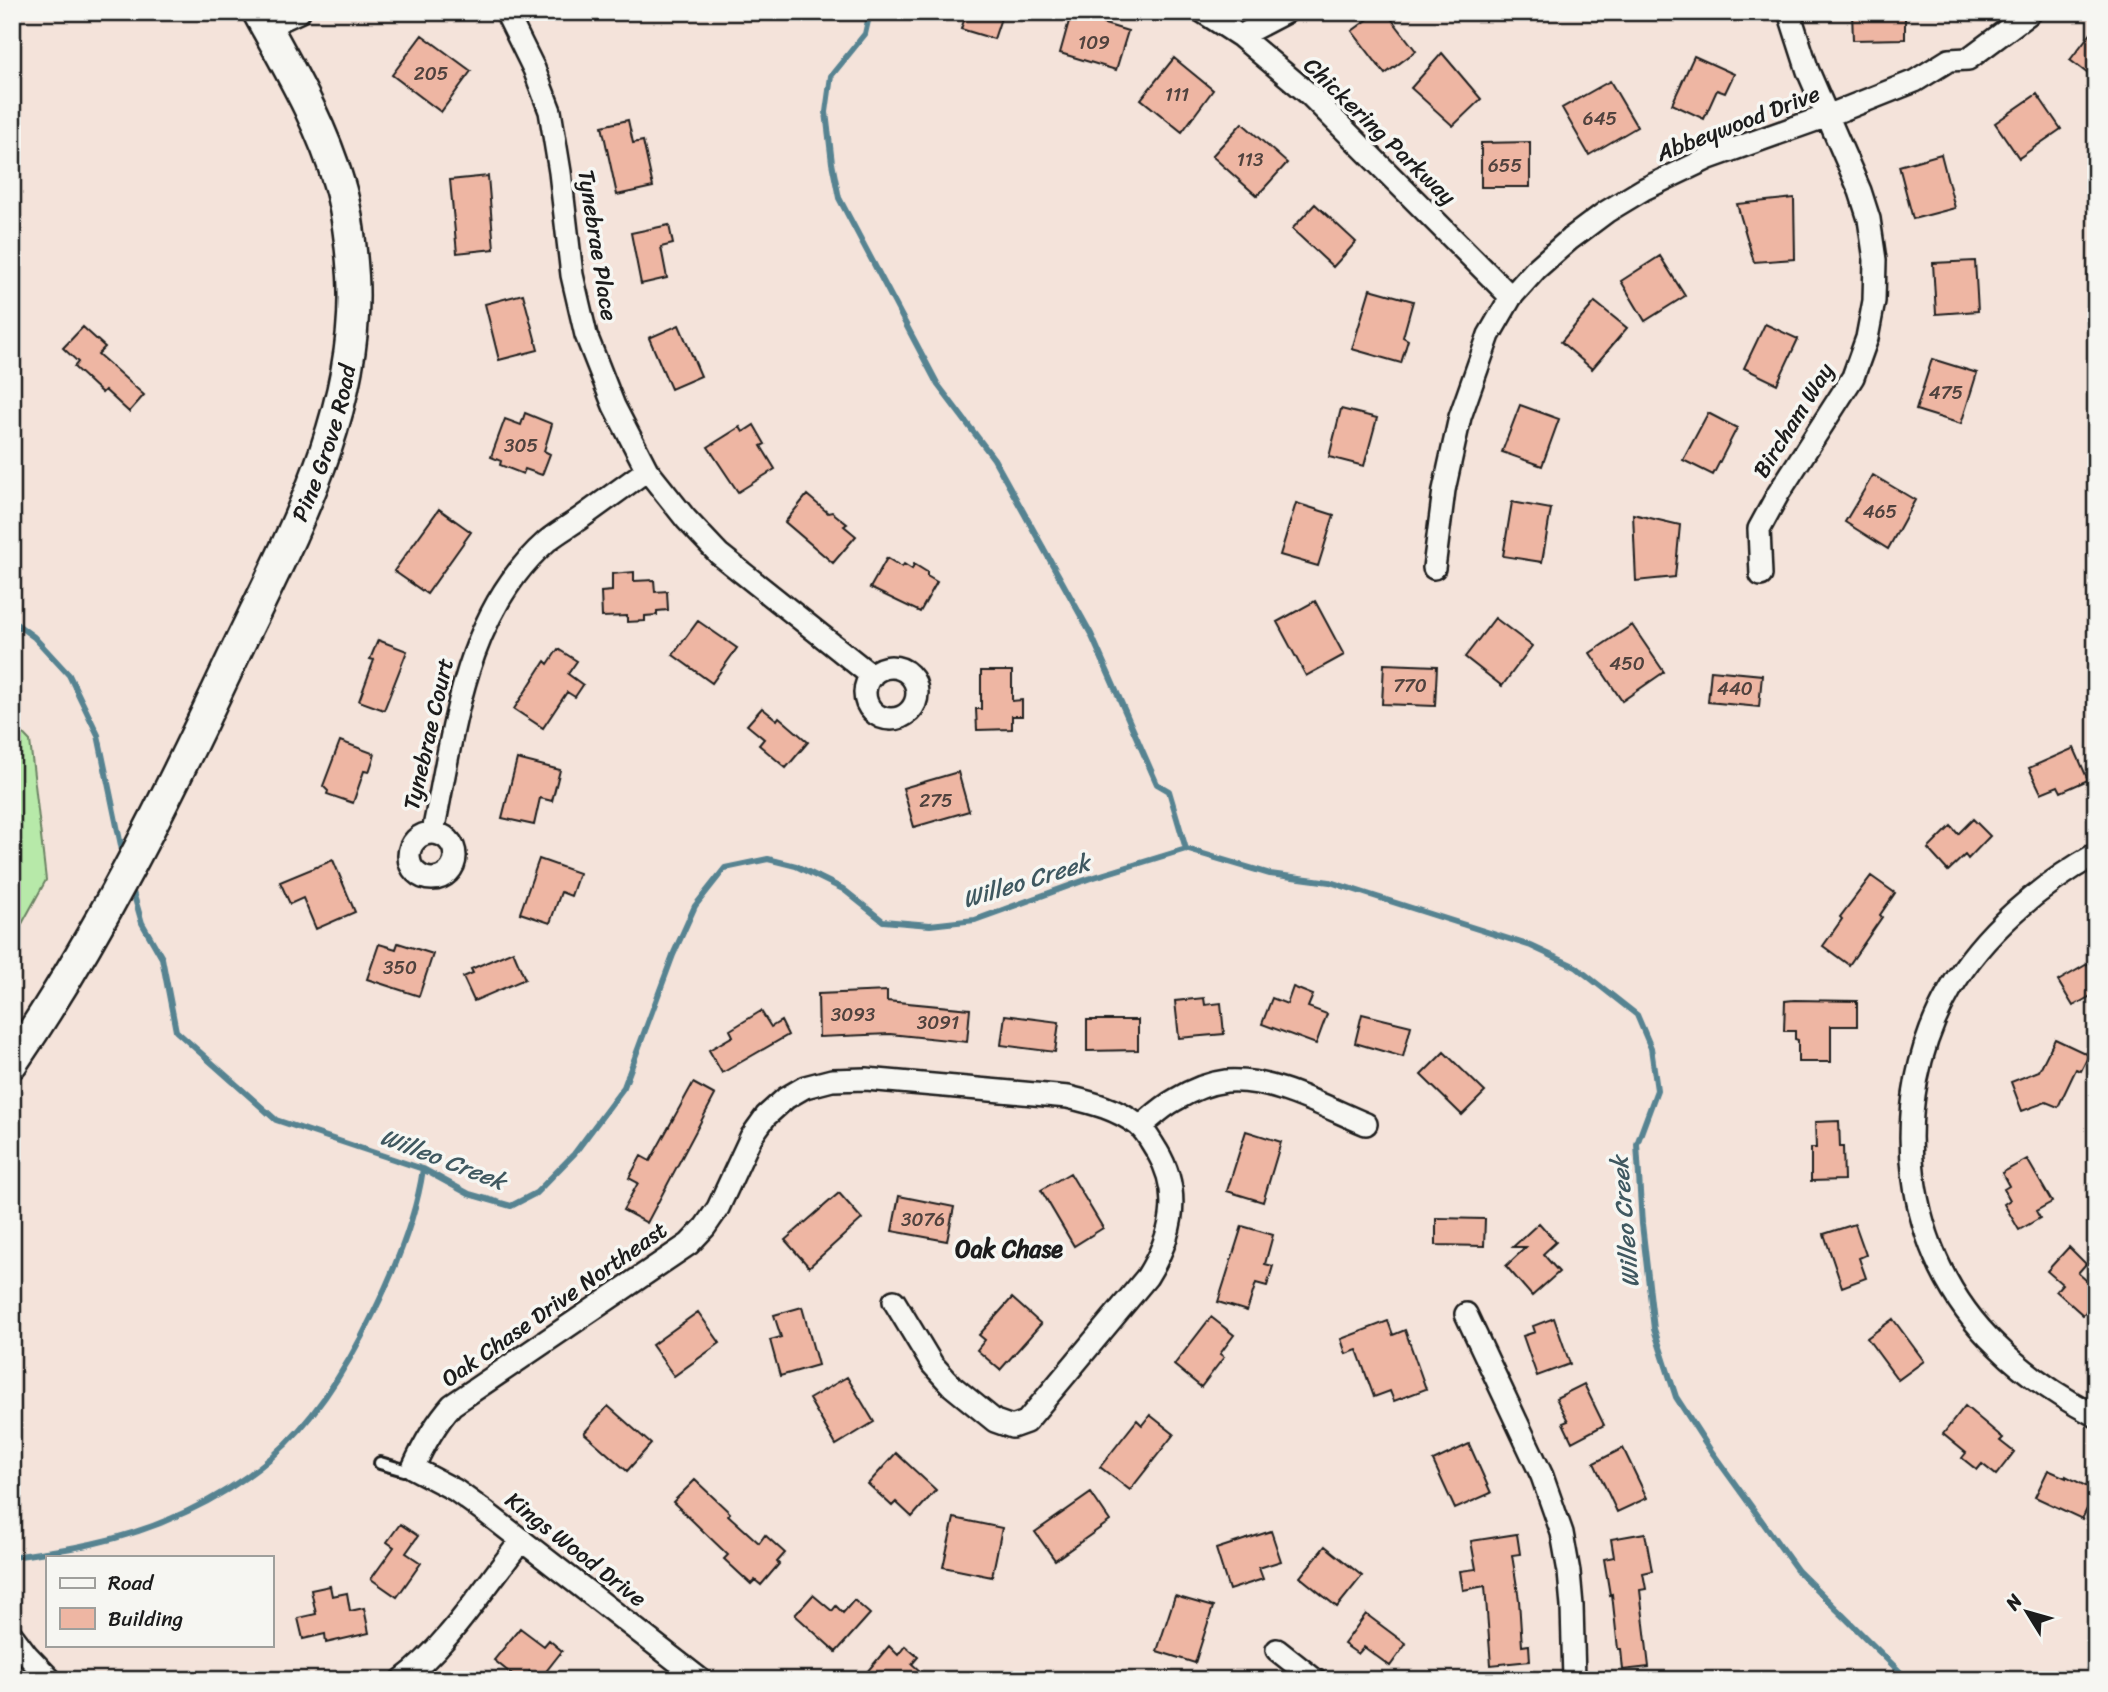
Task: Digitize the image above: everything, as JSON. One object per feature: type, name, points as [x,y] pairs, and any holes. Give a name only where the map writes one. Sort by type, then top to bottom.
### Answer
[{"type":"main road","name":"Pine Grove Road","points":[[12,1063],[99,923],[136,856],[199,729],[302,511],[341,399],[353,323],[353,277],[349,231],[340,185],[321,133],[262,20]]},
{"type":"street","points":[[262,20],[299,12]]},
{"type":"street","name":"Tynebrae Place","points":[[506,12],[534,69],[550,111],[572,275],[586,335],[614,406],[647,470],[686,519],[719,554],[872,676]]},
{"type":"street","name":"Chickering Parkway","points":[[1203,12],[1240,36],[1310,95],[1511,297]]},
{"type":"street","points":[[1240,36],[1286,12]]},
{"type":"street","name":"Bircham Way","points":[[1761,575],[1759,529],[1777,494],[1853,377],[1867,338],[1874,302],[1875,260],[1860,191],[1808,71],[1788,12]]},
{"type":"street","name":"Abbeywood Drive","points":[[1434,568],[1444,489],[1460,417],[1489,335],[1511,297],[1536,270],[1570,239],[1606,212],[1644,189],[1709,158],[1915,81],[1949,60],[1968,59],[2031,12]]},
{"type":"street","name":"Tynebrae Court","points":[[433,832],[465,679],[493,608],[547,541],[647,470]]},
{"type":"street","points":[[2096,854],[2067,870],[2011,916],[1979,949],[1950,990],[1927,1041],[1916,1080],[1911,1121],[1911,1161],[1917,1202],[1929,1241],[1946,1279],[1968,1314],[1995,1345],[2026,1372],[2067,1401],[2096,1416]]},
{"type":"street","name":"Oak Chase Drive Northeast","points":[[413,1468],[437,1422],[452,1405],[689,1244],[718,1208],[751,1137],[766,1116],[786,1098],[805,1087],[832,1080],[866,1079],[1068,1097],[1095,1103],[1120,1113],[1140,1127],[1162,1160],[1172,1197],[1172,1219],[1162,1250],[1147,1277],[1040,1409],[1013,1437],[952,1386],[932,1364],[894,1301]]},
{"type":"street","points":[[1140,1127],[1172,1101],[1196,1089],[1225,1081],[1250,1082],[1281,1089],[1366,1124]]},
{"type":"street","points":[[1466,1314],[1542,1476],[1562,1533],[1572,1606],[1574,1680]]},
{"type":"street","name":"Kings Wood Drive","points":[[413,1468],[455,1490],[701,1680]]},
{"type":"street","points":[[402,1680],[439,1646],[522,1540]]},
{"type":"street","points":[[12,1635],[27,1656],[51,1680]]},
{"type":"street","points":[[1276,1650],[1315,1680]]},
{"type":"lane","points":[[380,1463],[404,1470],[413,1468]]},
{"type":"green space","points":[[12,722],[30,741],[46,880],[12,942]]},
{"type":"building","points":[[967,12],[1003,12],[994,39],[961,29]]},
{"type":"building","points":[[1378,12],[1386,12],[1416,51],[1385,74],[1352,31]]},
{"type":"building","points":[[1852,12],[1905,12],[1905,39],[1853,40]]},
{"type":"building","points":[[1071,14],[1128,31],[1116,70],[1060,53]]},
{"type":"building","points":[[2096,26],[2096,80],[2070,60]]},
{"type":"building","points":[[422,35],[471,71],[441,112],[392,75]]},
{"type":"building","points":[[1442,53],[1481,99],[1453,126],[1411,88]]},
{"type":"building","points":[[1694,56],[1734,74],[1725,93],[1717,90],[1704,119],[1672,104]]},
{"type":"building","points":[[1174,58],[1213,90],[1182,132],[1141,99]]},
{"type":"building","points":[[1610,81],[1637,127],[1589,155],[1562,108]]},
{"type":"building","points":[[2037,94],[2061,129],[2019,158],[1995,123]]},
{"type":"building","points":[[628,120],[633,143],[643,141],[653,187],[617,195],[602,126]]},
{"type":"building","points":[[1242,123],[1287,163],[1257,196],[1212,156]]},
{"type":"building","points":[[1530,142],[1530,187],[1481,187],[1481,143]]},
{"type":"building","points":[[1941,154],[1955,208],[1913,219],[1899,166]]},
{"type":"building","points":[[488,176],[494,249],[457,253],[450,180]]},
{"type":"building","points":[[1794,198],[1795,259],[1754,262],[1737,204]]},
{"type":"building","points":[[1315,204],[1356,242],[1333,267],[1292,229]]},
{"type":"building","points":[[669,225],[673,244],[661,247],[667,278],[641,284],[631,233]]},
{"type":"building","points":[[1660,256],[1685,296],[1645,321],[1621,281]]},
{"type":"building","points":[[1975,261],[1978,311],[1936,314],[1933,263]]},
{"type":"building","points":[[1370,289],[1413,301],[1403,337],[1408,340],[1401,363],[1352,349]]},
{"type":"building","points":[[523,294],[538,350],[499,360],[485,304]]},
{"type":"building","points":[[1595,302],[1627,328],[1592,369],[1561,342]]},
{"type":"building","points":[[1765,324],[1798,339],[1777,384],[1744,368]]},
{"type":"building","points":[[679,325],[701,376],[671,389],[649,338]]},
{"type":"building","points":[[83,327],[105,347],[98,354],[144,395],[129,412],[105,390],[102,393],[74,367],[78,362],[63,348]]},
{"type":"building","points":[[1932,359],[1977,373],[1961,424],[1916,410]]},
{"type":"building","points":[[1520,405],[1559,419],[1542,466],[1502,452]]},
{"type":"building","points":[[1341,409],[1377,418],[1364,466],[1329,457]]},
{"type":"building","points":[[525,413],[552,424],[544,451],[550,454],[542,475],[525,469],[523,474],[500,465],[501,461],[491,457],[505,419],[521,425]]},
{"type":"building","points":[[1708,413],[1737,428],[1713,475],[1683,460]]},
{"type":"building","points":[[754,425],[765,444],[761,446],[775,469],[738,492],[708,447],[740,427],[743,432]]},
{"type":"building","points":[[1873,475],[1915,500],[1888,549],[1845,522]]},
{"type":"building","points":[[807,495],[828,513],[832,512],[847,524],[844,526],[856,536],[833,563],[785,522]]},
{"type":"building","points":[[1512,502],[1551,509],[1542,562],[1503,556]]},
{"type":"building","points":[[1296,503],[1334,515],[1318,566],[1280,555]]},
{"type":"building","points":[[439,509],[471,532],[427,594],[394,571]]},
{"type":"building","points":[[1633,514],[1680,525],[1675,577],[1636,581]]},
{"type":"building","points":[[887,558],[902,567],[904,564],[912,569],[914,564],[937,582],[920,612],[870,588]]},
{"type":"building","points":[[634,572],[634,581],[654,580],[655,592],[667,591],[668,610],[645,616],[645,621],[627,622],[627,616],[602,617],[601,592],[612,591],[612,574]]},
{"type":"building","points":[[1315,601],[1344,655],[1306,676],[1277,622]]},
{"type":"building","points":[[1495,618],[1532,646],[1502,686],[1465,657]]},
{"type":"building","points":[[698,621],[737,648],[712,683],[673,655]]},
{"type":"building","points":[[1632,625],[1664,672],[1622,701],[1590,653]]},
{"type":"building","points":[[378,640],[407,651],[384,710],[359,701],[374,660],[370,659]]},
{"type":"building","points":[[558,649],[577,661],[568,674],[583,685],[575,697],[567,692],[543,728],[514,709],[545,661],[548,664]]},
{"type":"building","points":[[1384,664],[1437,666],[1435,706],[1382,704]]},
{"type":"building","points":[[1711,670],[1762,675],[1759,707],[1708,702]]},
{"type":"building","points":[[981,671],[1012,671],[1012,701],[1022,700],[1022,716],[1012,716],[1012,729],[977,730],[976,709],[981,709]]},
{"type":"building","points":[[762,708],[777,720],[779,717],[808,742],[786,768],[759,745],[764,739],[747,725]]},
{"type":"building","points":[[340,741],[375,754],[369,772],[364,771],[353,803],[327,794],[328,791],[323,786]]},
{"type":"building","points":[[2074,748],[2088,780],[2061,792],[2058,786],[2041,793],[2029,768]]},
{"type":"building","points":[[517,759],[560,770],[552,801],[540,798],[534,825],[502,818]]},
{"type":"building","points":[[958,772],[969,811],[914,827],[903,788]]},
{"type":"building","points":[[1973,819],[1990,836],[1968,859],[1965,855],[1948,871],[1928,849],[1951,826],[1958,834]]},
{"type":"building","points":[[539,859],[579,873],[571,896],[561,892],[550,923],[520,913]]},
{"type":"building","points":[[333,860],[355,912],[316,929],[303,898],[290,904],[280,882]]},
{"type":"building","points":[[1871,876],[1895,893],[1849,965],[1823,946],[1842,919],[1840,917]]},
{"type":"building","points":[[398,943],[433,954],[419,996],[367,979],[379,944],[396,949]]},
{"type":"building","points":[[513,951],[525,979],[474,1001],[463,977],[473,973],[471,969]]},
{"type":"building","points":[[2096,959],[2096,993],[2073,1006],[2058,981]]},
{"type":"building","points":[[1293,987],[1313,995],[1308,1007],[1327,1014],[1316,1044],[1262,1024],[1272,998],[1287,1004]]},
{"type":"building","points":[[887,991],[887,1001],[970,1009],[967,1042],[890,1034],[819,1037],[818,994]]},
{"type":"building","points":[[1204,998],[1205,1005],[1221,1003],[1224,1034],[1179,1038],[1175,1001]]},
{"type":"building","points":[[1785,1001],[1857,1001],[1857,1026],[1831,1026],[1831,1062],[1798,1062],[1798,1040],[1795,1039],[1795,1031],[1784,1031]]},
{"type":"building","points":[[761,1011],[771,1027],[781,1021],[788,1035],[722,1073],[709,1050],[733,1036],[730,1030]]},
{"type":"building","points":[[1362,1014],[1411,1026],[1403,1057],[1355,1043]]},
{"type":"building","points":[[1005,1015],[1059,1022],[1055,1052],[1001,1045]]},
{"type":"building","points":[[1087,1020],[1138,1020],[1138,1050],[1087,1051]]},
{"type":"building","points":[[2055,1039],[2089,1055],[2081,1071],[2076,1069],[2058,1107],[2046,1102],[2022,1111],[2011,1082],[2039,1071]]},
{"type":"building","points":[[1444,1052],[1485,1092],[1462,1115],[1421,1075]]},
{"type":"building","points":[[693,1083],[715,1095],[647,1223],[623,1210],[638,1183],[629,1178],[641,1156],[650,1161]]},
{"type":"building","points":[[1839,1121],[1844,1180],[1811,1181],[1811,1148],[1816,1148],[1815,1122]]},
{"type":"building","points":[[1246,1131],[1281,1142],[1263,1202],[1227,1191]]},
{"type":"building","points":[[2027,1159],[2052,1202],[2036,1211],[2040,1218],[2019,1230],[2004,1204],[2010,1200],[2004,1189],[2009,1186],[2002,1173]]},
{"type":"building","points":[[1070,1173],[1103,1228],[1074,1246],[1041,1190]]},
{"type":"building","points":[[839,1193],[862,1219],[809,1267],[785,1240]]},
{"type":"building","points":[[899,1196],[954,1207],[947,1241],[892,1231]]},
{"type":"building","points":[[1436,1218],[1485,1219],[1484,1246],[1436,1245]]},
{"type":"building","points":[[1539,1223],[1556,1242],[1543,1254],[1559,1272],[1532,1296],[1506,1266],[1526,1247],[1513,1247]]},
{"type":"building","points":[[1855,1224],[1866,1255],[1859,1258],[1866,1278],[1842,1287],[1824,1234]]},
{"type":"building","points":[[1242,1226],[1273,1235],[1265,1264],[1273,1266],[1267,1286],[1256,1283],[1247,1311],[1218,1302]]},
{"type":"building","points":[[2069,1247],[2086,1264],[2078,1273],[2096,1289],[2096,1301],[2083,1315],[2056,1291],[2062,1284],[2047,1271]]},
{"type":"building","points":[[1012,1298],[1041,1324],[1000,1370],[977,1350],[985,1340],[979,1335]]},
{"type":"building","points":[[802,1307],[818,1365],[780,1376],[770,1340],[781,1337],[774,1315]]},
{"type":"building","points":[[698,1312],[720,1343],[674,1376],[652,1345]]},
{"type":"building","points":[[1211,1317],[1234,1335],[1220,1354],[1224,1357],[1201,1387],[1174,1365]]},
{"type":"building","points":[[1554,1318],[1570,1364],[1537,1376],[1523,1336],[1535,1332],[1533,1326]]},
{"type":"building","points":[[1893,1319],[1924,1361],[1898,1380],[1867,1338]]},
{"type":"building","points":[[1388,1321],[1393,1335],[1405,1330],[1426,1389],[1394,1401],[1390,1391],[1374,1397],[1357,1350],[1346,1354],[1341,1339]]},
{"type":"building","points":[[847,1377],[874,1422],[836,1445],[809,1399]]},
{"type":"building","points":[[1584,1384],[1604,1425],[1572,1442],[1563,1423],[1568,1421],[1556,1398]]},
{"type":"building","points":[[608,1406],[651,1444],[627,1471],[584,1433]]},
{"type":"building","points":[[1965,1406],[2003,1438],[2000,1441],[2014,1452],[1996,1475],[1982,1464],[1977,1470],[1962,1458],[1966,1453],[1943,1434]]},
{"type":"building","points":[[1150,1415],[1174,1434],[1130,1490],[1100,1467],[1137,1420],[1142,1425]]},
{"type":"building","points":[[1469,1444],[1491,1493],[1455,1509],[1433,1461]]},
{"type":"building","points":[[1623,1448],[1647,1498],[1617,1512],[1594,1463]]},
{"type":"building","points":[[896,1453],[936,1490],[912,1517],[896,1502],[892,1506],[868,1484]]},
{"type":"building","points":[[2048,1470],[2096,1491],[2082,1519],[2035,1497]]},
{"type":"building","points":[[695,1480],[759,1543],[765,1535],[785,1553],[761,1585],[755,1580],[751,1584],[724,1559],[728,1555],[673,1502]]},
{"type":"building","points":[[1091,1493],[1110,1521],[1055,1560],[1035,1532]]},
{"type":"building","points":[[954,1518],[1002,1528],[992,1577],[943,1567]]},
{"type":"building","points":[[400,1524],[418,1536],[406,1553],[421,1563],[397,1597],[371,1579],[394,1547],[387,1542]]},
{"type":"building","points":[[1271,1531],[1281,1561],[1259,1568],[1263,1579],[1229,1590],[1216,1549]]},
{"type":"building","points":[[1645,1533],[1652,1571],[1643,1573],[1646,1589],[1640,1590],[1649,1667],[1623,1670],[1604,1559],[1614,1557],[1611,1539]]},
{"type":"building","points":[[1517,1534],[1520,1554],[1512,1555],[1522,1646],[1529,1645],[1530,1661],[1491,1665],[1485,1586],[1463,1590],[1460,1571],[1476,1569],[1471,1541]]},
{"type":"building","points":[[1325,1546],[1362,1576],[1337,1607],[1300,1577]]},
{"type":"building","points":[[330,1586],[332,1596],[347,1593],[350,1611],[364,1608],[369,1633],[326,1643],[325,1634],[303,1639],[298,1618],[316,1614],[311,1590]]},
{"type":"building","points":[[813,1595],[832,1611],[836,1606],[843,1613],[854,1600],[870,1614],[836,1652],[795,1615]]},
{"type":"building","points":[[1175,1596],[1213,1607],[1195,1663],[1157,1651]]},
{"type":"building","points":[[1366,1614],[1406,1644],[1390,1666],[1364,1647],[1358,1654],[1344,1644]]},
{"type":"building","points":[[520,1628],[544,1646],[549,1640],[562,1651],[540,1679],[530,1671],[523,1680],[519,1680],[494,1660]]},
{"type":"building","points":[[889,1646],[898,1655],[905,1646],[918,1657],[912,1664],[920,1671],[912,1680],[860,1680]]},
{"type":"waterway","points":[[870,12],[865,34],[831,76],[826,112],[839,198],[938,385],[994,459],[1091,634],[1157,784],[1169,791],[1186,849]]},
{"type":"waterway","name":"Willeo Creek","points":[[12,621],[34,637],[69,675],[98,735],[123,855]]},
{"type":"waterway","name":"Willeo Creek","points":[[131,885],[142,923],[162,958],[176,1031],[276,1120],[423,1169],[469,1194],[511,1206],[536,1193],[574,1154],[624,1087],[673,955],[695,906],[725,868],[768,859],[796,866],[843,889],[883,921],[930,925],[975,920],[1088,879],[1186,849],[1270,874],[1330,882],[1531,946],[1576,967],[1637,1015],[1651,1048],[1657,1090],[1637,1144],[1642,1224],[1654,1329],[1676,1397],[1709,1448],[1798,1571],[1908,1680]]},
{"type":"waterway","points":[[12,1557],[91,1544],[164,1522],[232,1487],[253,1473],[288,1442],[330,1391],[373,1314],[404,1243],[423,1169]]},
{"type":"district","name":"Oak Chase","points":[[1009,1249]]}]
